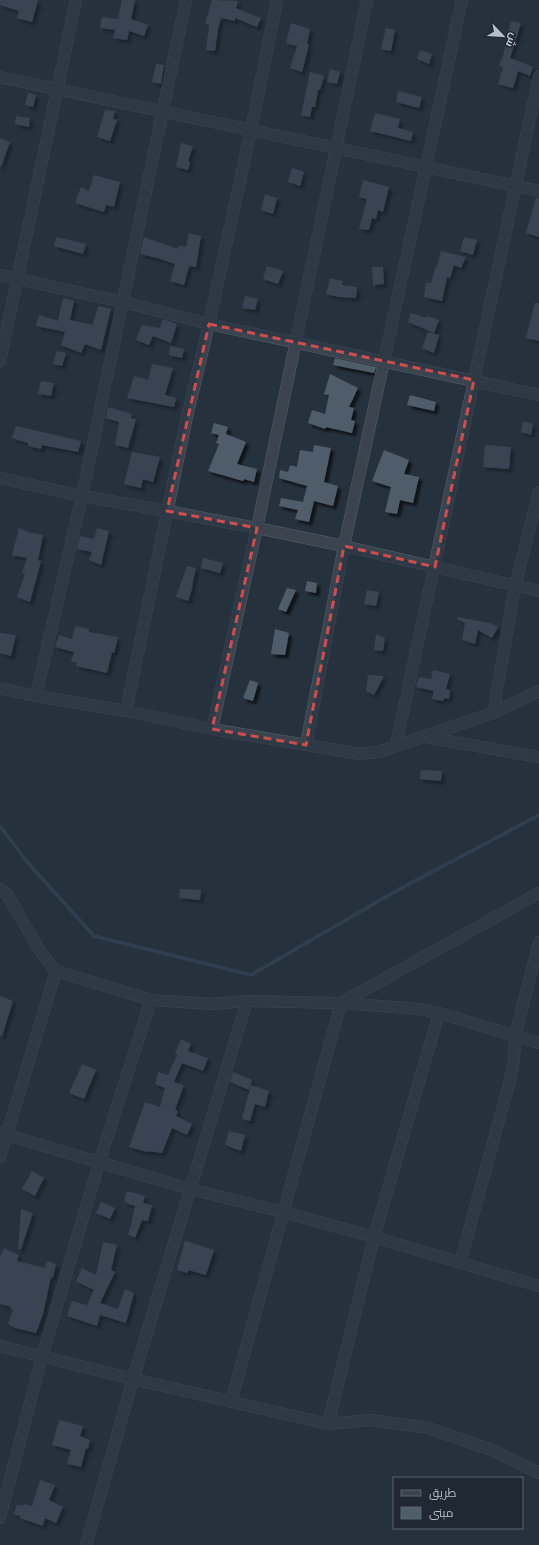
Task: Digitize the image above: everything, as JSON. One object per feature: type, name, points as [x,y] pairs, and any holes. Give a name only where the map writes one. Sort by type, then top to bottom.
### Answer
[{"type":"street","points":[[0,361],[76,0]]},
{"type":"street","points":[[36,696],[82,496],[186,0]]},
{"type":"street","points":[[126,711],[186,421],[209,324],[251,130],[277,0]]},
{"type":"street","points":[[212,729],[257,528],[367,0]]},
{"type":"street","points":[[306,745],[344,546],[462,0]]},
{"type":"street","points":[[0,76],[539,191]]},
{"type":"street","points":[[396,745],[539,76]]},
{"type":"street","points":[[0,275],[123,302],[209,324],[539,395]]},
{"type":"street","points":[[0,478],[82,496],[257,528],[344,546],[539,591]]},
{"type":"street","points":[[493,714],[515,586],[539,492]]},
{"type":"street","points":[[0,688],[36,696],[126,711],[212,729],[360,754],[378,752],[493,714],[539,691]]},
{"type":"street","points":[[423,736],[539,757]]},
{"type":"street","points":[[0,888],[6,894],[40,951],[56,971],[152,1000],[212,1004],[246,1001],[341,1003],[420,1009],[439,1013],[539,1043]]},
{"type":"street","points":[[231,1402],[341,1003],[539,893]]},
{"type":"street","points":[[460,1263],[509,1084],[514,1060],[515,1036],[539,942]]},
{"type":"street","points":[[0,1157],[3,1134],[56,971]]},
{"type":"street","points":[[0,1518],[42,1357],[99,1163],[152,1000]]},
{"type":"street","points":[[86,1545],[133,1379],[246,1001]]},
{"type":"street","points":[[328,1424],[374,1237],[439,1013]]},
{"type":"street","points":[[3,1134],[190,1189],[283,1212],[374,1237],[539,1286]]},
{"type":"street","points":[[0,1346],[133,1379],[328,1424],[370,1420],[428,1428],[492,1450],[539,1473]]},
{"type":"highlighted area","points":[[209,324],[474,380],[435,567],[344,546],[306,745],[212,729],[257,528],[167,511]]},
{"type":"building","points":[[0,0],[38,0],[32,22],[17,18],[19,11],[0,5]]},
{"type":"building","points":[[122,0],[135,0],[131,19],[148,25],[144,36],[129,31],[127,40],[113,38],[115,30],[100,28],[102,17],[118,19]]},
{"type":"building","points":[[212,0],[238,1],[236,8],[261,18],[257,27],[235,18],[235,21],[221,18],[215,51],[206,50],[209,25],[205,24]]},
{"type":"building","points":[[511,21],[521,23],[510,58],[533,67],[530,76],[518,71],[513,88],[498,84],[503,68],[499,65],[503,56]]},
{"type":"building","points":[[291,23],[310,29],[307,44],[309,45],[302,72],[290,68],[297,46],[286,43]]},
{"type":"building","points":[[386,28],[395,30],[391,51],[381,49]]},
{"type":"building","points":[[420,50],[432,54],[429,64],[417,59]]},
{"type":"building","points":[[156,64],[164,65],[161,84],[152,82]]},
{"type":"building","points":[[330,69],[340,72],[337,84],[327,82]]},
{"type":"building","points":[[310,72],[324,76],[320,90],[318,90],[315,107],[312,107],[310,117],[301,115]]},
{"type":"building","points":[[398,91],[422,97],[419,108],[396,102]]},
{"type":"building","points":[[28,93],[36,95],[33,107],[25,105]]},
{"type":"building","points":[[105,110],[115,111],[113,119],[117,120],[110,141],[97,137]]},
{"type":"building","points":[[375,113],[400,119],[398,128],[413,132],[411,141],[370,131]]},
{"type":"building","points":[[16,116],[30,118],[29,127],[15,124]]},
{"type":"building","points":[[0,138],[10,142],[1,167],[0,166]]},
{"type":"building","points":[[181,143],[193,146],[188,161],[190,162],[188,170],[176,167]]},
{"type":"building","points":[[292,168],[304,172],[300,186],[288,182]]},
{"type":"building","points":[[94,175],[120,182],[114,207],[106,205],[104,212],[75,203],[81,187],[89,191]]},
{"type":"building","points":[[363,180],[389,187],[383,212],[378,210],[376,219],[372,218],[369,230],[359,229],[367,199],[359,197]]},
{"type":"building","points":[[265,194],[277,198],[273,214],[261,210]]},
{"type":"building","points":[[536,198],[539,198],[539,237],[526,233]]},
{"type":"building","points":[[189,233],[201,236],[196,267],[189,266],[184,285],[170,281],[175,264],[140,254],[144,237],[178,249],[178,246],[186,247]]},
{"type":"building","points":[[56,237],[86,244],[83,254],[54,246]]},
{"type":"building","points":[[464,237],[477,240],[473,255],[460,251]]},
{"type":"building","points":[[441,251],[466,257],[461,268],[454,265],[450,278],[447,277],[442,301],[424,297],[426,283],[431,283]]},
{"type":"building","points":[[267,266],[283,271],[278,284],[263,279]]},
{"type":"building","points":[[372,267],[383,267],[384,284],[373,285]]},
{"type":"building","points":[[330,278],[343,281],[342,285],[357,287],[356,298],[339,297],[326,294]]},
{"type":"building","points":[[245,296],[258,299],[255,310],[242,308]]},
{"type":"building","points":[[63,298],[74,301],[70,320],[93,325],[98,306],[111,309],[101,350],[85,344],[81,353],[61,345],[65,332],[36,326],[39,315],[58,321]]},
{"type":"building","points":[[535,303],[539,303],[539,341],[526,338]]},
{"type":"building","points":[[411,313],[426,318],[427,316],[439,320],[434,333],[408,322]]},
{"type":"building","points":[[163,319],[177,324],[171,343],[153,336],[149,345],[136,340],[142,325],[160,328]]},
{"type":"building","points":[[428,332],[439,335],[434,353],[422,348]]},
{"type":"building","points":[[170,346],[184,349],[182,358],[169,355]]},
{"type":"building","points":[[57,351],[66,353],[62,366],[53,364]]},
{"type":"building","points":[[335,358],[376,367],[374,373],[333,365]]},
{"type":"building","points":[[152,364],[173,368],[165,395],[176,398],[174,407],[127,398],[134,376],[148,380]]},
{"type":"building","points":[[330,374],[358,388],[349,407],[354,408],[351,420],[355,421],[352,433],[326,427],[325,429],[308,423],[312,410],[325,414],[329,395],[324,394]]},
{"type":"building","points":[[41,381],[54,383],[51,396],[38,394]]},
{"type":"building","points":[[410,395],[436,402],[434,411],[407,405]]},
{"type":"building","points":[[108,407],[132,414],[131,418],[136,419],[128,448],[115,445],[119,422],[106,418]]},
{"type":"building","points":[[523,421],[533,424],[531,435],[521,432]]},
{"type":"building","points":[[214,423],[228,427],[226,434],[246,442],[237,464],[257,469],[254,482],[244,479],[243,481],[208,471],[219,444],[216,443],[219,435],[211,433]]},
{"type":"building","points":[[16,426],[81,441],[78,452],[42,445],[41,449],[28,446],[28,443],[12,438]]},
{"type":"building","points":[[314,445],[331,448],[324,482],[338,486],[333,506],[314,501],[309,522],[295,519],[298,510],[279,506],[281,498],[303,502],[307,486],[279,478],[280,470],[288,472],[290,465],[297,467],[300,450],[313,452]]},
{"type":"building","points":[[485,445],[511,447],[509,469],[483,467]]},
{"type":"building","points":[[384,450],[409,460],[404,474],[419,477],[413,503],[400,500],[397,514],[385,512],[391,487],[372,481]]},
{"type":"building","points":[[132,452],[160,457],[153,482],[143,479],[141,488],[124,484]]},
{"type":"building","points":[[19,528],[28,532],[43,535],[38,560],[41,561],[30,602],[17,597],[25,574],[22,573],[27,558],[12,555]]},
{"type":"building","points":[[97,528],[109,531],[101,565],[89,560],[92,552],[77,549],[80,536],[94,539]]},
{"type":"building","points":[[203,558],[223,563],[220,573],[201,568]]},
{"type":"building","points":[[187,566],[196,568],[193,586],[188,601],[176,597]]},
{"type":"building","points":[[307,581],[317,583],[316,593],[305,591]]},
{"type":"building","points":[[287,588],[296,590],[286,612],[278,609]]},
{"type":"building","points":[[367,590],[379,592],[376,606],[364,604]]},
{"type":"building","points":[[457,617],[490,623],[498,627],[492,638],[478,630],[475,644],[462,640],[465,623],[457,619]]},
{"type":"building","points":[[75,626],[89,629],[89,632],[118,637],[114,653],[112,652],[107,673],[76,666],[77,663],[71,661],[74,652],[55,647],[59,635],[72,639]]},
{"type":"building","points":[[275,629],[289,633],[285,655],[271,654]]},
{"type":"building","points":[[0,633],[16,635],[11,656],[0,653]]},
{"type":"building","points":[[376,634],[385,638],[383,651],[374,650]]},
{"type":"building","points":[[433,670],[450,674],[446,689],[450,690],[449,699],[444,698],[443,701],[432,699],[434,691],[416,687],[419,677],[431,679]]},
{"type":"building","points":[[368,675],[384,676],[374,695],[366,691]]},
{"type":"building","points":[[250,680],[258,683],[253,701],[243,698]]},
{"type":"building","points":[[421,770],[442,771],[441,781],[420,779]]},
{"type":"building","points":[[180,889],[201,890],[200,900],[179,898]]},
{"type":"building","points":[[0,996],[13,1001],[2,1036],[0,1036]]},
{"type":"building","points":[[181,1039],[191,1044],[188,1051],[208,1058],[203,1071],[182,1063],[174,1082],[184,1085],[175,1110],[178,1111],[176,1116],[192,1124],[187,1135],[172,1128],[162,1153],[147,1152],[129,1147],[145,1102],[160,1107],[165,1088],[155,1084],[158,1072],[168,1075],[177,1055],[175,1054]]},
{"type":"building","points":[[82,1064],[96,1070],[84,1099],[69,1093]]},
{"type":"building","points":[[233,1072],[252,1080],[249,1090],[230,1082]]},
{"type":"building","points":[[251,1085],[269,1091],[265,1107],[255,1104],[250,1121],[242,1119]]},
{"type":"building","points":[[229,1131],[245,1135],[241,1151],[225,1145]]},
{"type":"building","points":[[32,1171],[44,1178],[35,1196],[22,1189]]},
{"type":"building","points":[[127,1191],[145,1196],[143,1203],[152,1205],[148,1221],[142,1220],[135,1238],[128,1234],[135,1206],[124,1202]]},
{"type":"building","points":[[101,1202],[115,1208],[110,1219],[96,1213]]},
{"type":"building","points":[[21,1209],[33,1213],[21,1249],[18,1249]]},
{"type":"building","points":[[185,1241],[214,1250],[206,1275],[188,1270],[188,1273],[177,1270]]},
{"type":"building","points":[[103,1242],[117,1245],[111,1270],[115,1272],[100,1303],[118,1309],[125,1289],[134,1293],[126,1323],[100,1315],[97,1326],[67,1316],[72,1301],[87,1305],[94,1290],[76,1281],[82,1268],[96,1275]]},
{"type":"building","points":[[4,1248],[19,1255],[17,1261],[45,1268],[47,1261],[56,1264],[53,1278],[51,1277],[43,1314],[36,1333],[15,1328],[8,1324],[13,1310],[10,1309],[11,1307],[0,1304],[0,1257]]},
{"type":"building","points":[[59,1420],[83,1426],[80,1436],[90,1440],[88,1449],[86,1448],[81,1467],[67,1464],[71,1450],[52,1445]]},
{"type":"building","points":[[40,1480],[55,1485],[49,1500],[63,1507],[56,1523],[45,1518],[43,1526],[20,1518],[20,1516],[14,1514],[17,1505],[23,1506],[24,1504],[32,1506]]},
{"type":"waterway","points":[[0,826],[28,863],[94,936],[251,975],[396,891],[539,815]]}]
